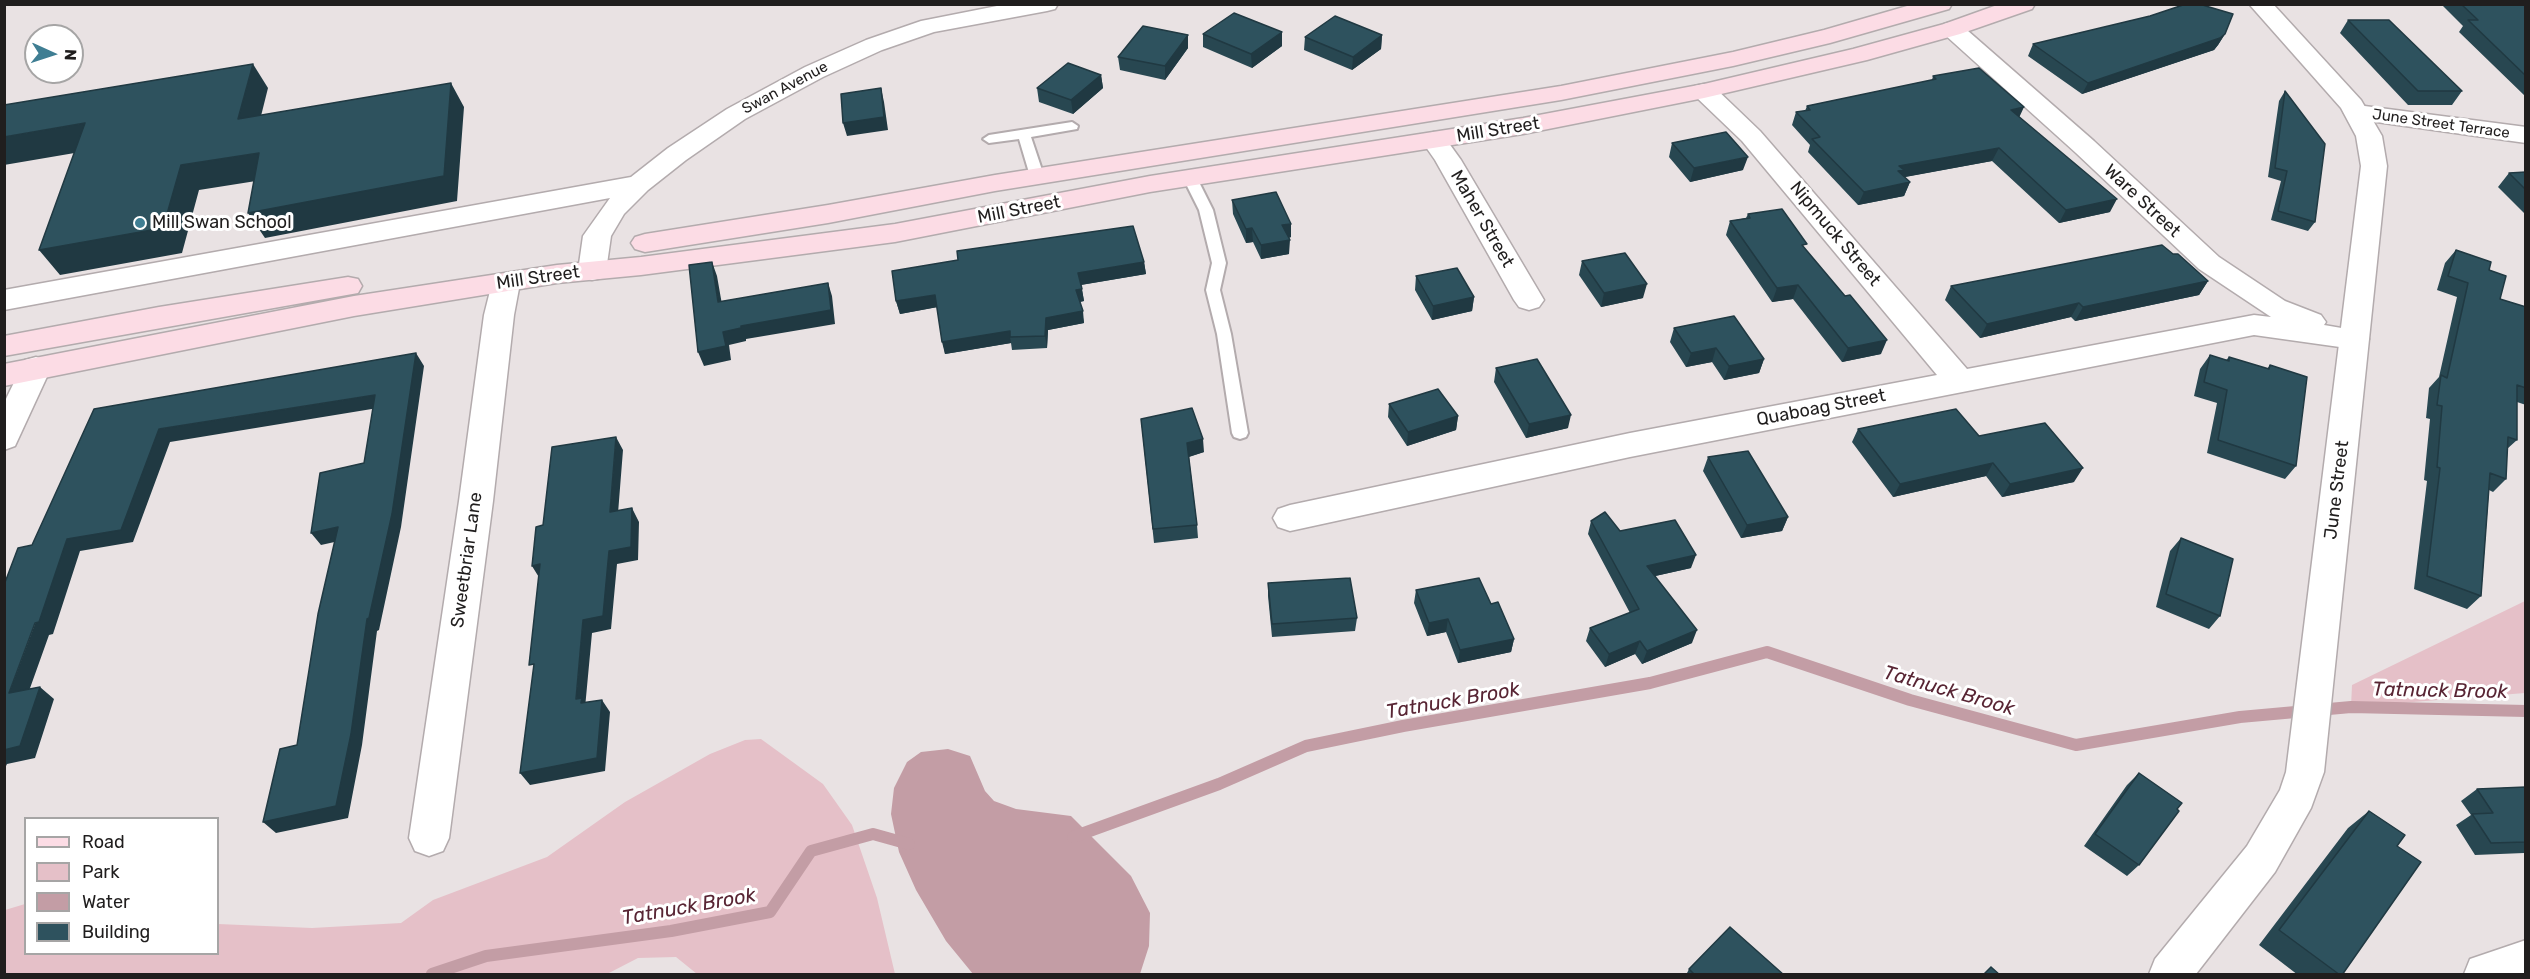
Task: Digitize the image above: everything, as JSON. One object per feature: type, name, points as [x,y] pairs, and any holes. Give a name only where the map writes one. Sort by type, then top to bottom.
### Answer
[{"type":"main road","name":"Mill Street","points":[[4,375],[354,306],[506,283],[594,259],[636,244],[828,214],[1037,176],[1583,89],[1830,36],[1941,4]]},
{"type":"main road","name":"Mill Street","points":[[4,346],[170,315],[594,259],[895,233],[1190,178],[1534,124],[1704,91],[1858,55],[1952,29],[2024,4]]},
{"type":"street","name":"Swan Avenue","points":[[594,259],[597,236],[614,208],[639,184],[677,154],[736,114],[854,53],[929,27],[1047,4]]},
{"type":"street","name":"June Street","points":[[2170,975],[2261,859],[2297,796],[2304,772],[2374,166],[2371,142],[2357,113],[2335,85],[2260,4]]},
{"type":"street","name":"Ware Street","points":[[1952,29],[2085,147],[2209,263],[2276,308],[2355,339]]},
{"type":"street","name":"Nipmuck Street","points":[[1704,91],[1751,136],[1960,382]]},
{"type":"street","name":"June Street Terrace","points":[[2357,113],[2526,135]]},
{"type":"street","name":"Maher Street","points":[[1434,140],[1448,159],[1529,300]]},
{"type":"street","points":[[4,300],[639,184]]},
{"type":"street","name":"Sweetbriar Lane","points":[[429,838],[499,315],[506,283]]},
{"type":"street","name":"Quaboag Street","points":[[1290,518],[1630,445],[2254,326],[2355,339]]},
{"type":"street","points":[[4,438],[36,368]]},
{"type":"street","points":[[2486,975],[2526,962]]},
{"type":"lane","points":[[989,139],[1072,126]]},
{"type":"lane","points":[[1024,134],[1037,176]]},
{"type":"lane","points":[[1190,178],[1206,210],[1219,263],[1213,290],[1224,334],[1240,434]]},
{"type":"green space","points":[[2525,601],[2525,693],[2351,707],[2352,685]]},
{"type":"green space","points":[[761,739],[823,784],[852,825],[877,898],[895,974],[697,974],[676,957],[638,958],[607,974],[5,974],[5,910],[24,904],[24,955],[219,955],[219,924],[312,928],[401,923],[433,900],[547,857],[625,802],[710,754],[745,740]]},
{"type":"water","points":[[948,749],[970,756],[985,791],[994,801],[1016,809],[1071,816],[1131,876],[1150,913],[1149,946],[1140,974],[973,974],[946,941],[916,890],[899,852],[891,814],[894,788],[907,762],[921,752]]},
{"type":"building","points":[[2186,4],[2199,4],[2233,14],[2225,34],[2220,38],[2088,83],[2033,44],[2150,16]]},
{"type":"building","points":[[2461,4],[2526,4],[2526,76],[2468,20],[2478,20]]},
{"type":"building","points":[[1234,13],[1282,32],[1251,54],[1203,34]]},
{"type":"building","points":[[1335,16],[1382,35],[1353,57],[1305,37]]},
{"type":"building","points":[[2348,20],[2389,20],[2462,91],[2418,91]]},
{"type":"building","points":[[1143,26],[1188,35],[1165,66],[1118,57]]},
{"type":"building","points":[[1068,63],[1101,75],[1071,100],[1037,88]]},
{"type":"building","points":[[253,64],[238,119],[451,83],[444,176],[248,213],[259,153],[181,165],[163,228],[39,250],[85,123],[4,137],[4,105]]},
{"type":"building","points":[[1979,68],[2024,107],[2011,110],[2117,199],[2066,210],[1999,148],[1899,166],[1904,170],[1898,171],[1910,182],[1864,192],[1812,139],[1820,137],[1796,112],[1810,110],[1807,106],[1936,79],[1933,76]]},
{"type":"building","points":[[881,88],[884,117],[843,123],[841,94]]},
{"type":"building","points":[[2285,91],[2325,144],[2315,222],[2278,211],[2287,171],[2275,168]]},
{"type":"building","points":[[1726,132],[1748,157],[1694,168],[1672,143]]},
{"type":"building","points":[[2526,172],[2526,190],[2509,173]]},
{"type":"building","points":[[1276,192],[1291,224],[1282,225],[1290,240],[1261,245],[1252,228],[1246,229],[1232,200]]},
{"type":"building","points":[[1782,209],[1807,244],[1802,245],[1845,296],[1850,295],[1887,340],[1848,348],[1798,285],[1777,288],[1730,221],[1750,218],[1748,214]]},
{"type":"building","points":[[1133,226],[1144,262],[1078,273],[1082,289],[1076,290],[1083,311],[1046,318],[1045,336],[1010,337],[1010,331],[942,342],[935,295],[896,301],[892,271],[958,260],[957,251]]},
{"type":"building","points":[[2162,245],[2173,254],[2178,254],[2208,281],[2083,307],[2079,303],[1987,324],[1951,286]]},
{"type":"building","points":[[2456,250],[2491,262],[2489,270],[2506,276],[2500,299],[2526,307],[2526,388],[2517,385],[2517,440],[2508,437],[2506,479],[2490,473],[2481,596],[2427,576],[2440,468],[2437,467],[2442,406],[2437,405],[2441,375],[2447,378],[2468,283],[2448,276]]},
{"type":"building","points":[[1625,253],[1647,284],[1604,293],[1582,261]]},
{"type":"building","points":[[712,262],[718,302],[828,283],[831,310],[741,326],[741,328],[723,332],[726,346],[698,352],[689,265]]},
{"type":"building","points":[[1457,268],[1474,297],[1433,306],[1416,276]]},
{"type":"building","points":[[1734,316],[1764,359],[1729,366],[1716,348],[1691,353],[1674,328]]},
{"type":"building","points":[[416,353],[392,514],[367,619],[351,734],[336,806],[263,822],[280,749],[297,745],[318,614],[338,527],[311,533],[320,473],[364,463],[375,395],[159,429],[121,530],[67,539],[39,622],[35,623],[9,693],[40,687],[20,746],[4,750],[4,585],[18,548],[32,545],[94,409]]},
{"type":"building","points":[[2210,355],[2229,361],[2229,357],[2269,369],[2270,365],[2307,377],[2296,466],[2218,440],[2227,390],[2204,382]]},
{"type":"building","points":[[1537,359],[1571,415],[1529,424],[1496,368]]},
{"type":"building","points":[[1438,389],[1458,416],[1408,432],[1389,404]]},
{"type":"building","points":[[1192,408],[1203,439],[1187,443],[1197,525],[1153,529],[1141,419]]},
{"type":"building","points":[[1956,409],[1979,436],[2045,423],[2083,468],[2010,484],[1993,463],[1900,484],[1858,429]]},
{"type":"building","points":[[616,437],[610,512],[632,508],[631,547],[609,551],[603,616],[583,620],[576,699],[582,698],[581,703],[602,700],[597,758],[520,773],[534,664],[529,665],[540,564],[532,566],[536,527],[543,525],[552,447]]},
{"type":"building","points":[[1748,451],[1788,517],[1747,525],[1708,457]]},
{"type":"building","points":[[1605,512],[1620,531],[1675,520],[1696,555],[1647,566],[1697,630],[1647,651],[1640,641],[1609,654],[1590,628],[1639,609],[1591,521]]},
{"type":"building","points":[[2181,538],[2233,559],[2220,616],[2166,594]]},
{"type":"building","points":[[1350,578],[1357,618],[1272,624],[1268,583]]},
{"type":"building","points":[[1479,578],[1491,604],[1498,602],[1514,639],[1460,650],[1448,619],[1429,623],[1416,590]]},
{"type":"building","points":[[2139,773],[2182,803],[2177,809],[2179,811],[2139,865],[2095,834]]},
{"type":"building","points":[[2526,787],[2526,842],[2491,843],[2472,814],[2493,813],[2477,789]]},
{"type":"building","points":[[2369,811],[2405,835],[2397,846],[2421,862],[2340,975],[2279,930]]},
{"type":"building","points":[[1730,927],[1784,975],[1695,975],[1689,969]]},
{"type":"building","points":[[1991,967],[2000,975],[1983,975]]},
{"type":"waterway","name":"Tatnuck Brook","points":[[1073,837],[1219,784],[1306,746],[1403,726],[1650,683],[1767,652],[1910,700],[2076,745],[2240,717],[2351,707],[2526,711]]},
{"type":"waterway","name":"Tatnuck Brook","points":[[432,974],[486,956],[671,931],[770,912],[811,851],[873,834],[909,844]]},
{"type":"place","name":"Mill Swan School","points":[[140,223]]}]
